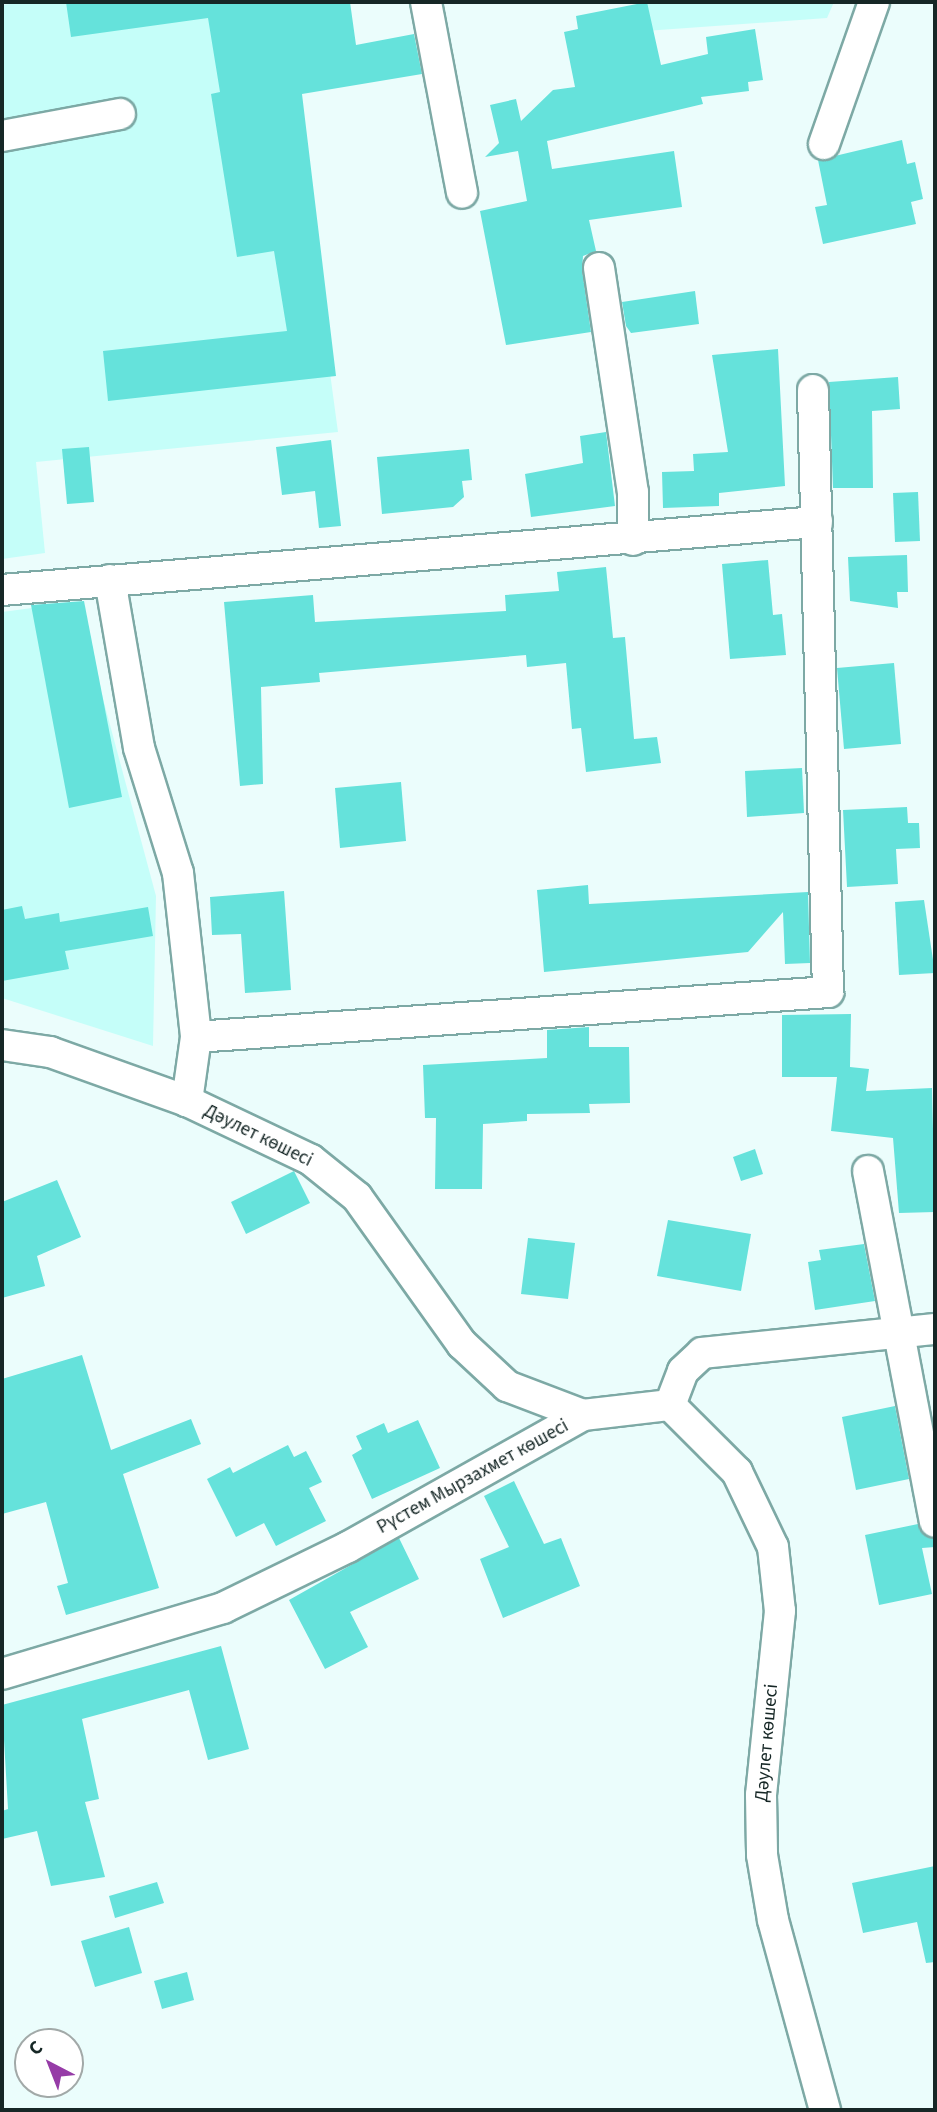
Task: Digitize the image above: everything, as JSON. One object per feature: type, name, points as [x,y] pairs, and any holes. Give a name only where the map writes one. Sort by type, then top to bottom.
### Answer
[{"type":"street","points":[[426,2],[462,193]]},
{"type":"street","points":[[824,144],[874,2]]},
{"type":"street","points":[[2,136],[120,114]]},
{"type":"street","points":[[599,268],[633,492],[633,540]]},
{"type":"street","points":[[196,1037],[828,992],[813,565],[817,522],[813,390]]},
{"type":"street","points":[[2,590],[633,540],[817,522]]},
{"type":"street","points":[[110,580],[139,748],[178,873],[196,1037],[187,1101]]},
{"type":"street","name":"Дәулет көшесі","points":[[2,1045],[50,1052],[187,1101],[311,1160],[357,1197],[462,1343],[507,1386],[583,1415]]},
{"type":"street","points":[[868,1171],[897,1335],[935,1522]]},
{"type":"street","points":[[670,1405],[683,1371],[702,1353],[935,1329]]},
{"type":"street","name":"Дәулет көшесі","points":[[670,1405],[737,1472],[773,1547],[780,1611],[761,1795],[762,1855],[773,1920],[825,2110]]},
{"type":"street","name":"Рүстем Мырзахмет көшесі","points":[[2,1674],[223,1608],[348,1547],[583,1415],[670,1405]]},
{"type":"shaded area","points":[[25,2],[280,2],[338,432],[36,462],[45,553],[2,559],[2,5]]},
{"type":"shaded area","points":[[641,2],[834,2],[827,18],[645,31]]},
{"type":"shaded area","points":[[77,602],[156,896],[153,1046],[2,998],[2,612]]},
{"type":"building","points":[[66,2],[350,2],[356,45],[414,34],[422,74],[302,94],[336,376],[108,401],[103,351],[287,331],[274,251],[237,257],[211,94],[220,92],[208,18],[71,37]]},
{"type":"building","points":[[647,2],[661,65],[708,54],[706,37],[755,29],[763,80],[748,82],[749,91],[701,97],[703,104],[547,141],[552,169],[674,151],[682,207],[589,220],[596,251],[583,256],[582,270],[591,332],[506,345],[480,211],[527,201],[518,151],[485,157],[499,143],[490,105],[516,99],[521,121],[553,90],[575,87],[564,32],[578,29],[576,16]]},
{"type":"building","points":[[902,140],[907,164],[915,162],[923,199],[911,202],[916,224],[823,244],[815,207],[827,205],[818,160]]},
{"type":"building","points":[[695,291],[699,324],[631,333],[626,326],[622,302]]},
{"type":"building","points":[[778,349],[785,486],[719,493],[719,506],[663,508],[662,472],[694,471],[693,454],[728,452],[712,355]]},
{"type":"building","points":[[898,377],[900,409],[872,411],[873,488],[833,488],[829,382]]},
{"type":"building","points":[[606,432],[615,506],[531,517],[525,474],[583,463],[580,436]]},
{"type":"building","points":[[331,440],[341,526],[319,528],[315,491],[282,495],[276,447]]},
{"type":"building","points":[[89,447],[94,502],[67,504],[62,449]]},
{"type":"building","points":[[469,449],[472,480],[462,481],[464,497],[453,507],[382,514],[377,457]]},
{"type":"building","points":[[918,492],[920,541],[895,542],[893,493]]},
{"type":"building","points":[[907,555],[908,592],[897,592],[898,608],[850,601],[848,557]]},
{"type":"building","points":[[768,560],[773,615],[782,614],[786,655],[730,659],[722,564]]},
{"type":"building","points":[[606,567],[613,638],[625,637],[634,739],[657,737],[661,763],[586,772],[581,728],[572,729],[566,663],[527,667],[526,655],[319,673],[320,682],[261,687],[263,784],[240,786],[224,602],[313,595],[315,622],[506,611],[505,595],[559,591],[557,572]]},
{"type":"building","points":[[84,601],[122,797],[69,808],[31,605]]},
{"type":"building","points":[[894,663],[901,744],[844,749],[837,668]]},
{"type":"building","points":[[802,768],[804,813],[747,817],[745,771]]},
{"type":"building","points":[[401,782],[406,841],[340,848],[335,788]]},
{"type":"building","points":[[907,807],[908,823],[919,823],[920,848],[896,849],[898,884],[847,887],[843,810]]},
{"type":"building","points":[[588,885],[589,904],[808,892],[810,963],[785,964],[783,912],[748,952],[544,972],[537,890]]},
{"type":"building","points":[[284,891],[291,990],[245,993],[241,934],[212,935],[210,897]]},
{"type":"building","points":[[924,900],[935,973],[899,975],[895,902]]},
{"type":"building","points":[[22,906],[25,919],[59,913],[60,922],[148,907],[153,936],[65,951],[69,969],[2,981],[2,910]]},
{"type":"building","points":[[851,1014],[850,1067],[869,1069],[866,1091],[932,1088],[935,1212],[899,1213],[893,1138],[831,1131],[837,1077],[782,1077],[782,1015]]},
{"type":"building","points":[[589,1027],[589,1047],[629,1047],[630,1103],[589,1104],[590,1113],[527,1114],[527,1121],[483,1124],[482,1189],[435,1189],[436,1118],[425,1118],[423,1065],[547,1058],[547,1030]]},
{"type":"building","points":[[755,1149],[763,1174],[741,1181],[733,1157]]},
{"type":"building","points":[[294,1171],[310,1203],[246,1234],[231,1202]]},
{"type":"building","points":[[57,1180],[81,1237],[37,1256],[45,1286],[2,1298],[2,1202]]},
{"type":"building","points":[[668,1220],[751,1234],[741,1291],[657,1276]]},
{"type":"building","points":[[528,1238],[575,1243],[568,1299],[521,1294]]},
{"type":"building","points":[[864,1244],[875,1301],[815,1310],[808,1262],[821,1260],[819,1250]]},
{"type":"building","points":[[82,1355],[111,1450],[191,1419],[201,1444],[123,1474],[159,1588],[66,1615],[57,1586],[68,1583],[46,1502],[2,1514],[2,1379]]},
{"type":"building","points":[[895,1406],[909,1479],[856,1490],[842,1417]]},
{"type":"building","points":[[418,1420],[440,1468],[372,1499],[352,1455],[362,1449],[356,1436],[384,1423],[388,1433]]},
{"type":"building","points":[[288,1445],[294,1457],[306,1451],[322,1482],[309,1488],[326,1521],[276,1546],[264,1523],[236,1537],[207,1479],[230,1467],[233,1473]]},
{"type":"building","points":[[514,1481],[544,1544],[561,1538],[580,1586],[503,1618],[480,1559],[509,1547],[484,1496]]},
{"type":"building","points":[[918,1524],[935,1539],[935,1547],[922,1548],[932,1594],[879,1605],[865,1535]]},
{"type":"building","points":[[399,1538],[419,1579],[350,1612],[368,1647],[325,1669],[289,1600]]},
{"type":"building","points":[[221,1646],[249,1749],[208,1760],[189,1690],[82,1719],[99,1799],[85,1802],[105,1877],[51,1886],[37,1831],[2,1839],[2,1811],[8,1809],[2,1705]]},
{"type":"building","points":[[935,1866],[935,1962],[926,1963],[917,1922],[863,1933],[852,1883]]},
{"type":"building","points":[[157,1882],[164,1903],[115,1918],[109,1896]]},
{"type":"building","points":[[129,1927],[142,1973],[95,1987],[81,1941]]},
{"type":"building","points":[[187,1972],[194,2000],[162,2009],[154,1981]]}]
